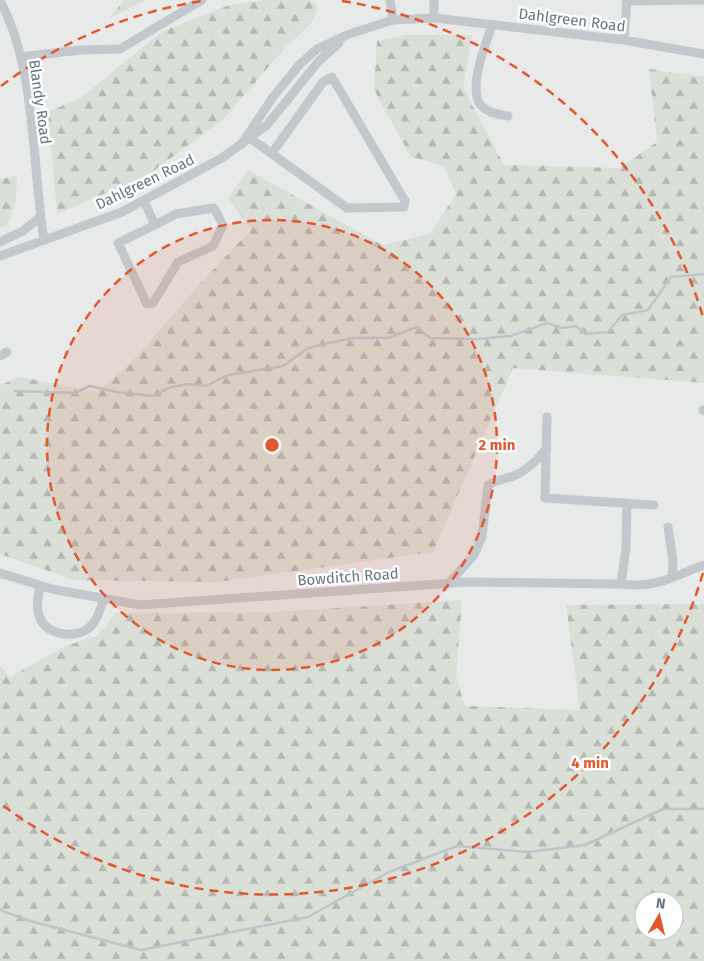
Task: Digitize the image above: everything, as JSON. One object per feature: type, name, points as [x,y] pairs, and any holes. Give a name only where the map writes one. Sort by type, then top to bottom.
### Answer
[{"type":"street","points":[[21,57],[80,50],[120,49],[202,0]]},
{"type":"street","points":[[390,0],[393,20]]},
{"type":"street","points":[[434,0],[434,18]]},
{"type":"street","points":[[624,40],[627,0],[704,0]]},
{"type":"street","name":"Blandy Road","points":[[0,1],[10,19],[24,68],[44,240]]},
{"type":"street","name":"Dahlgreen Road","points":[[241,145],[272,97],[300,64],[317,50],[349,34],[393,20],[434,18],[624,40],[704,54]]},
{"type":"street","points":[[492,25],[478,74],[476,92],[480,105],[491,112],[508,116]]},
{"type":"street","name":"Dahlgreen Road","points":[[0,256],[122,212],[192,176],[241,145],[267,126],[318,62],[349,34]]},
{"type":"street","points":[[250,138],[346,208],[404,207],[405,201],[332,77],[322,82],[272,154]]},
{"type":"street","points":[[144,201],[155,225]]},
{"type":"street","points":[[214,208],[223,225],[214,246],[178,262],[153,303],[147,304],[118,244],[155,225],[176,214],[214,208]]},
{"type":"street","points":[[0,242],[23,231],[40,217]]},
{"type":"street","points":[[548,417],[545,498],[654,505]]},
{"type":"street","points":[[449,583],[474,555],[482,537],[488,485],[496,480],[518,474],[537,460],[547,448]]},
{"type":"street","points":[[621,584],[626,548],[627,503]]},
{"type":"street","points":[[668,527],[673,561],[672,578]]},
{"type":"street","name":"Bowditch Road","points":[[0,573],[40,586],[103,600],[140,605],[449,583],[621,584],[640,587],[672,578],[704,565]]},
{"type":"street","points":[[40,586],[37,607],[41,620],[51,630],[64,634],[79,633],[92,626],[100,612],[103,600]]},
{"type":"shaded area","points":[[0,0],[704,0],[704,961],[0,961]]},
{"type":"green space","points":[[124,0],[146,0],[110,18]]},
{"type":"green space","points":[[263,0],[311,0],[318,7],[312,22],[282,51],[224,119],[148,175],[57,214],[48,112],[80,98],[163,31],[227,6]]},
{"type":"green space","points":[[406,35],[472,35],[463,88],[504,165],[620,168],[657,142],[649,69],[704,77],[704,383],[513,368],[433,552],[217,582],[74,580],[0,554],[0,385],[20,377],[97,392],[129,365],[207,276],[251,230],[228,198],[248,170],[382,245],[430,234],[456,194],[444,166],[411,157],[374,90],[377,41]]},
{"type":"green space","points":[[17,176],[16,200],[8,224],[0,228],[0,179]]},
{"type":"green space","points":[[462,600],[456,676],[465,706],[580,710],[566,605],[704,604],[704,961],[0,961],[0,666],[10,677],[65,646],[97,636],[116,613],[272,612]]},
{"type":"waterway","points":[[15,391],[74,393],[90,386],[116,392],[153,396],[171,387],[188,384],[206,386],[228,375],[283,366],[308,348],[351,338],[388,338],[417,327],[430,338],[476,339],[511,336],[547,323],[562,328],[576,326],[585,334],[608,332],[622,315],[648,310],[671,277],[704,274]]},
{"type":"waterway","points":[[0,910],[30,921],[141,950],[308,917],[389,872],[457,846],[528,852],[585,845],[663,809],[704,809]]}]
